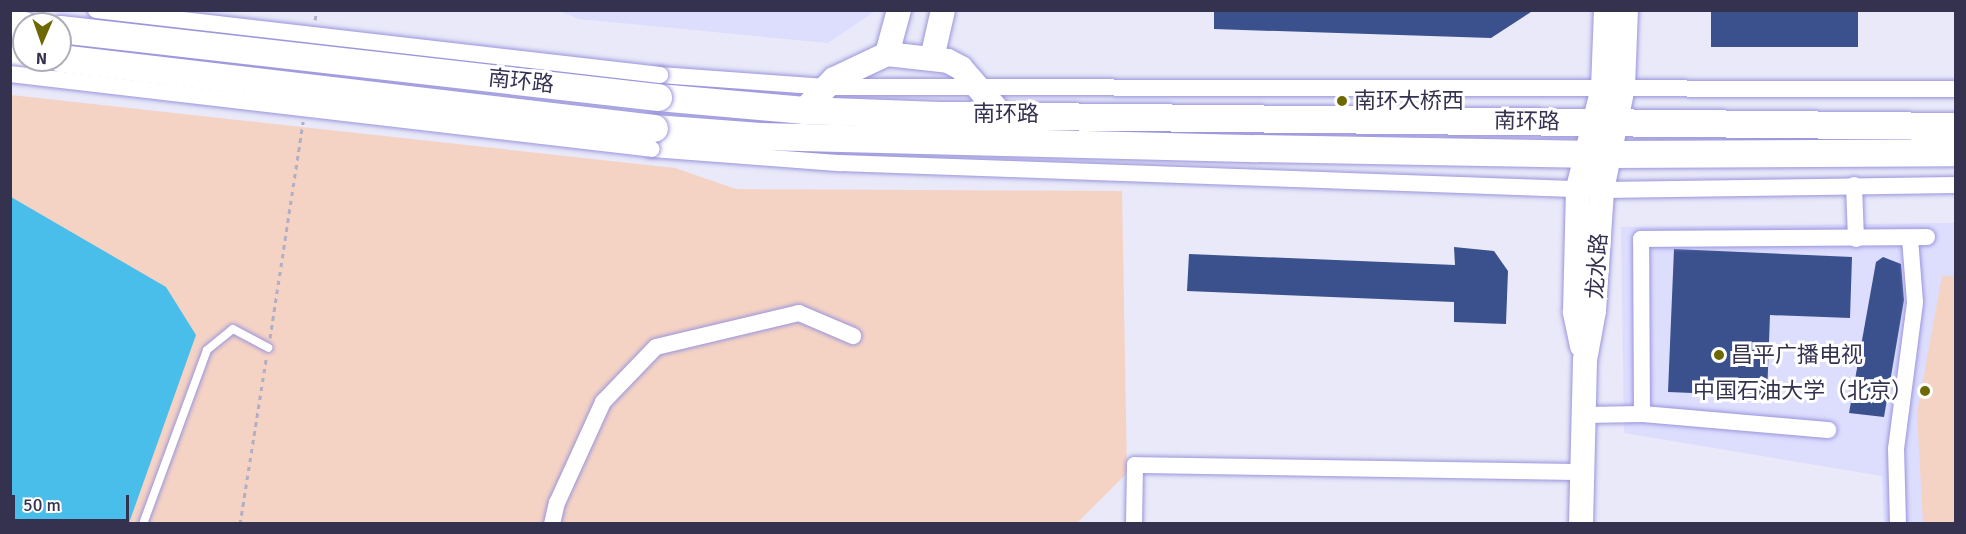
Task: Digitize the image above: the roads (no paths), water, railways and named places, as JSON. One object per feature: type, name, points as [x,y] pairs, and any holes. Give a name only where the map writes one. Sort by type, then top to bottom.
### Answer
[{"type":"main road","name":"南环路","points":[[72,30],[659,86],[804,110],[1956,126]]},
{"type":"main road","name":"南环路","points":[[72,60],[653,138],[760,136],[1598,153],[1956,152]]},
{"type":"street","points":[[96,10],[659,86],[1956,89]]},
{"type":"street","points":[[887,54],[899,10]]},
{"type":"street","points":[[932,58],[943,10]]},
{"type":"street","name":"龙水路","points":[[1606,10],[1612,88]]},
{"type":"street","name":"龙水路","points":[[1581,524],[1586,415],[1585,360],[1593,311],[1602,190],[1598,153],[1626,10]]},
{"type":"street","points":[[804,110],[834,79],[887,54],[932,58],[961,68],[1000,114]]},
{"type":"street","points":[[10,74],[653,138],[840,163],[1602,190],[1956,184]]},
{"type":"street","points":[[1585,360],[1575,312],[1578,188],[1598,153]]},
{"type":"street","points":[[1854,185],[1856,239]]},
{"type":"street","points":[[1642,414],[1641,239],[1918,238],[1915,302],[1896,449],[1898,524]]},
{"type":"street","points":[[552,524],[557,503],[603,402],[656,347],[799,313],[853,336]]},
{"type":"street","points":[[1586,415],[1642,414],[1828,430]]},
{"type":"street","points":[[1134,524],[1135,465],[1583,472]]},
{"type":"lane","points":[[143,524],[207,350],[233,329],[268,348]]},
{"type":"water","points":[[11,197],[166,287],[196,335],[129,523],[11,523]]},
{"type":"place","name":"南环大桥西","points":[[1342,101]]},
{"type":"place","name":"昌平广播电视","points":[[1719,355]]},
{"type":"place","name":"中国石油大学（北京）","points":[[1925,391]]}]
